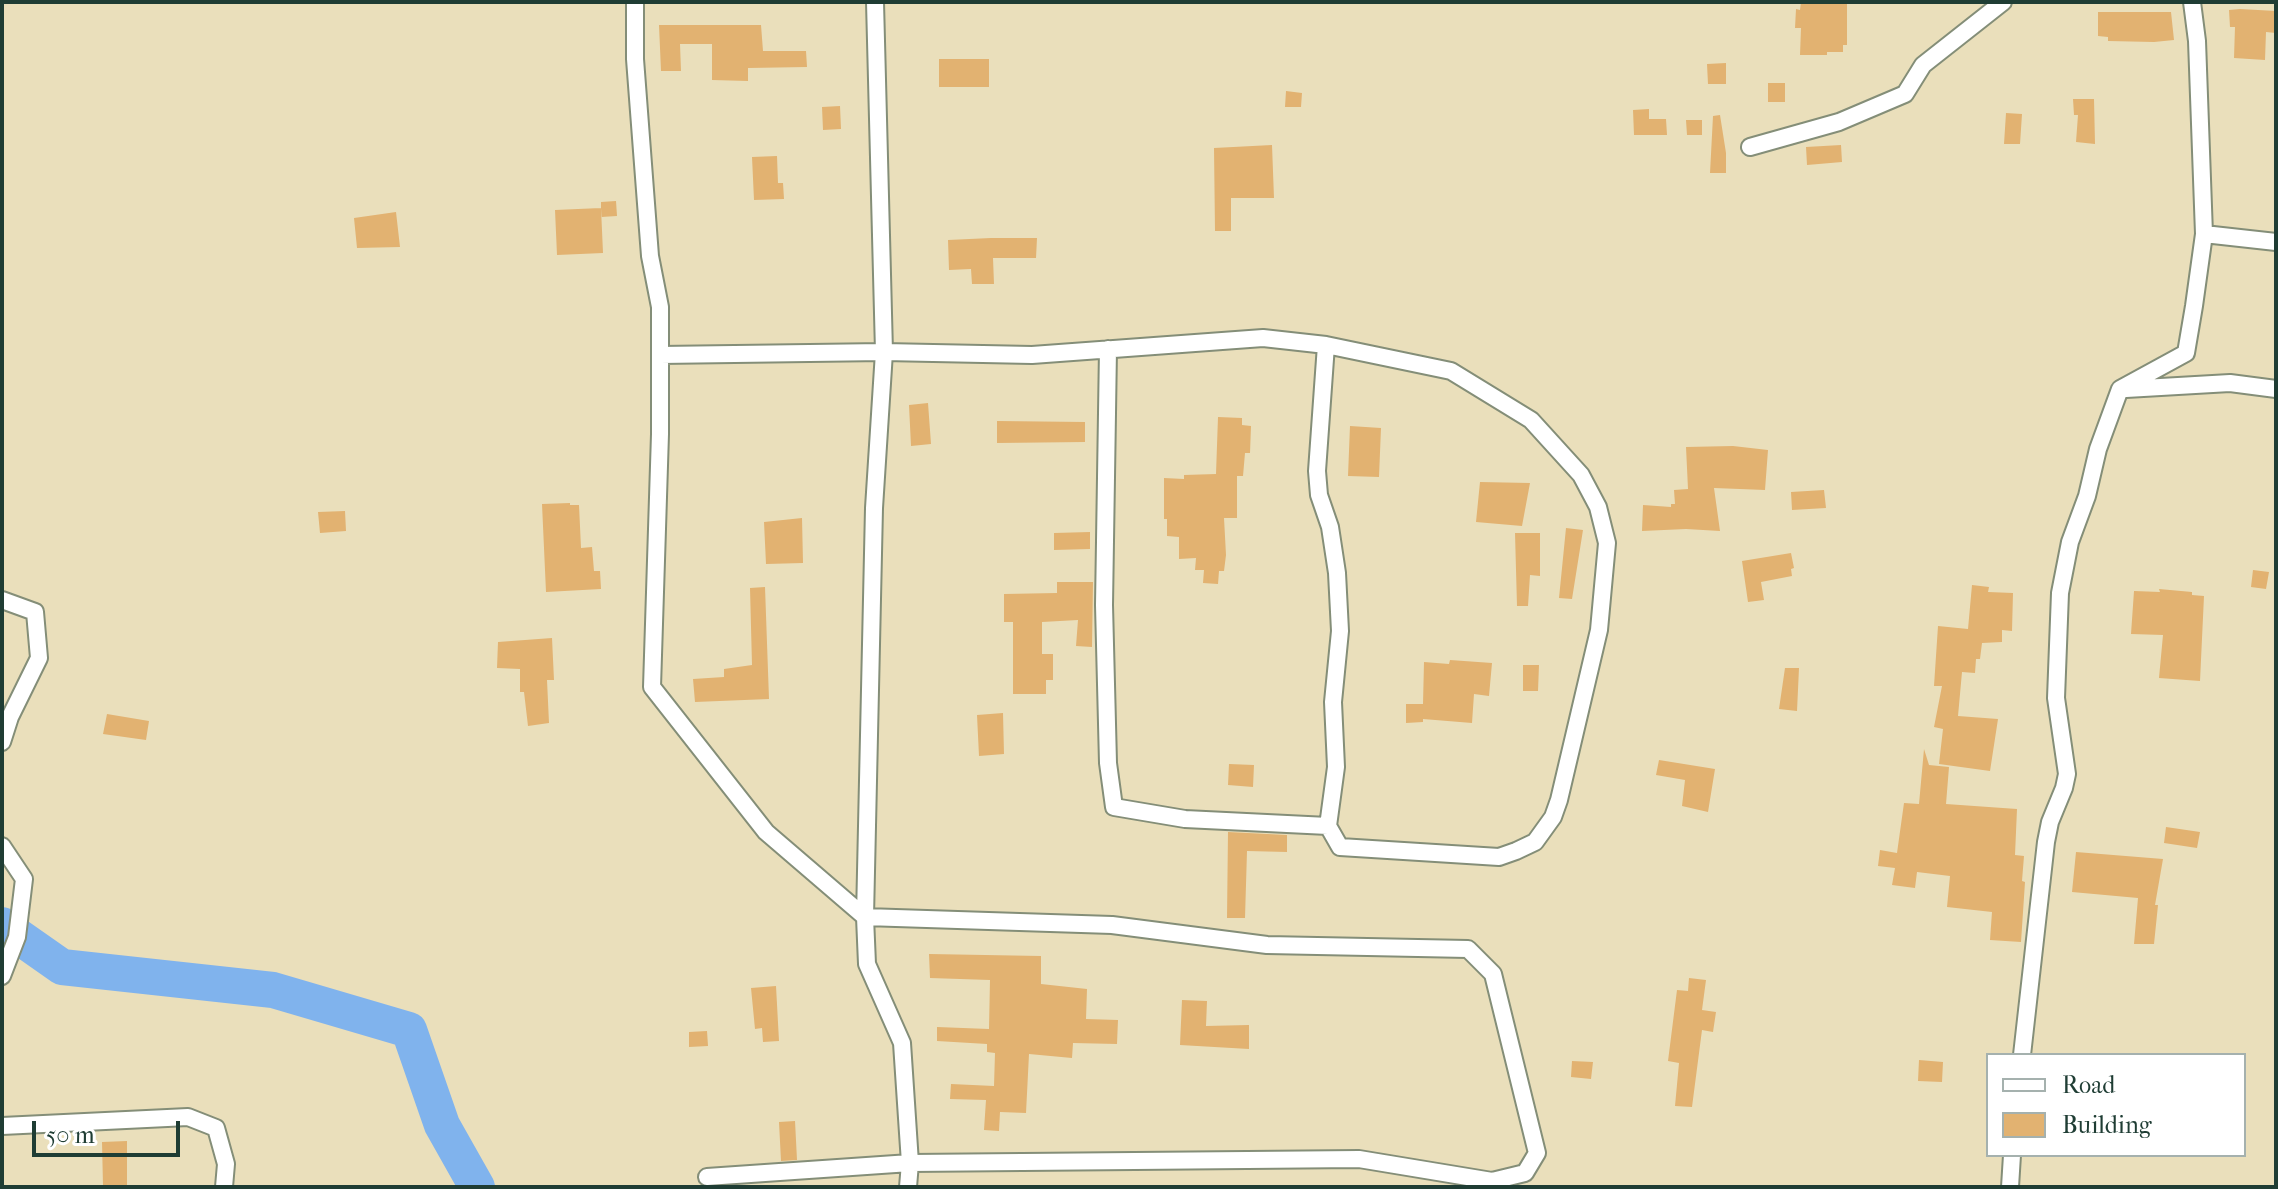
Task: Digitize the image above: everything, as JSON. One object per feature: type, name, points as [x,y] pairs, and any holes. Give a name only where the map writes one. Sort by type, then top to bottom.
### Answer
[{"type":"street","points":[[635,2],[636,74],[650,256],[660,307],[660,434],[652,687],[766,832],[865,917],[1112,925],[1267,945],[1468,949],[1493,974],[1537,1153],[1525,1173],[1492,1184],[1359,1159],[910,1163],[707,1177]]},
{"type":"street","points":[[875,2],[884,352],[874,508],[865,917],[867,964],[902,1043],[910,1163],[908,1187]]},
{"type":"street","points":[[1750,147],[1839,122],[1905,94],[1923,65],[2003,2]]},
{"type":"street","points":[[2022,1053],[2046,842],[2067,774],[2056,698],[2060,593],[2070,542],[2120,389],[2186,353],[2204,234],[2197,41],[2192,2]]},
{"type":"street","points":[[2204,234],[2276,242]]},
{"type":"street","points":[[660,355],[884,352],[1032,355],[1263,338],[1326,345],[1451,371],[1531,420],[1581,475],[1598,507],[1607,543],[1599,630],[1559,800],[1553,817],[1535,842],[1499,857],[1340,847],[1328,826],[1336,767],[1333,702],[1340,631],[1337,573],[1330,527],[1319,495],[1317,471],[1326,345]]},
{"type":"street","points":[[1108,349],[1104,605],[1108,763],[1114,807],[1185,819],[1328,826]]},
{"type":"street","points":[[2120,389],[2230,383],[2276,389]]},
{"type":"street","points":[[2,600],[35,612],[39,658],[10,717],[2,742]]},
{"type":"street","points":[[2,846],[24,879],[17,937],[2,976]]},
{"type":"street","points":[[2,1126],[188,1117],[216,1128],[226,1164],[224,1187]]},
{"type":"street","points":[[2010,1187],[2012,1157]]},
{"type":"building","points":[[1801,2],[1847,2],[1847,45],[1843,45],[1843,52],[1800,55],[1801,28],[1795,28],[1796,9],[1800,10]]},
{"type":"building","points":[[2229,10],[2276,11],[2276,33],[2266,32],[2265,60],[2234,58],[2235,27],[2230,27]]},
{"type":"building","points":[[2098,12],[2171,12],[2174,40],[2108,41],[2108,37],[2098,36]]},
{"type":"building","points":[[659,25],[761,25],[763,51],[806,51],[807,67],[748,68],[748,81],[712,80],[712,44],[680,44],[681,71],[661,71]]},
{"type":"building","points":[[939,59],[989,59],[989,87],[939,87]]},
{"type":"building","points":[[1726,63],[1726,84],[1708,84],[1707,64]]},
{"type":"building","points":[[1768,83],[1785,83],[1785,102],[1768,102]]},
{"type":"building","points":[[1286,91],[1302,93],[1301,107],[1285,107]]},
{"type":"building","points":[[2073,99],[2094,99],[2095,144],[2076,142],[2078,115],[2074,115]]},
{"type":"building","points":[[840,106],[841,129],[823,130],[822,107]]},
{"type":"building","points":[[1649,109],[1649,119],[1666,119],[1667,135],[1634,135],[1633,110]]},
{"type":"building","points":[[2006,113],[2022,114],[2020,144],[2004,144]]},
{"type":"building","points":[[1720,115],[1726,173],[1710,173],[1713,116]]},
{"type":"building","points":[[1686,120],[1702,120],[1702,135],[1687,135]]},
{"type":"building","points":[[1272,145],[1274,198],[1231,198],[1231,231],[1215,231],[1214,148]]},
{"type":"building","points":[[1841,145],[1842,162],[1807,165],[1806,147]]},
{"type":"building","points":[[777,156],[778,183],[783,183],[784,199],[754,200],[752,157]]},
{"type":"building","points":[[616,201],[617,216],[601,217],[601,202]]},
{"type":"building","points":[[601,208],[603,253],[557,255],[555,210]]},
{"type":"building","points":[[396,212],[400,247],[357,248],[354,218]]},
{"type":"building","points":[[1037,238],[1036,258],[993,258],[994,284],[972,284],[971,269],[949,270],[948,240]]},
{"type":"building","points":[[928,403],[931,444],[911,446],[909,405]]},
{"type":"building","points":[[1218,417],[1242,418],[1242,425],[1251,426],[1250,453],[1245,453],[1243,476],[1237,476],[1237,518],[1224,518],[1226,555],[1224,571],[1219,571],[1218,584],[1203,583],[1204,570],[1195,570],[1196,558],[1179,559],[1179,537],[1167,536],[1164,478],[1184,479],[1184,475],[1216,474]]},
{"type":"building","points":[[997,421],[1085,422],[1085,442],[997,443]]},
{"type":"building","points":[[1350,426],[1381,428],[1379,477],[1348,476]]},
{"type":"building","points":[[1733,446],[1768,450],[1765,490],[1714,488],[1720,531],[1642,531],[1643,505],[1671,507],[1675,504],[1674,490],[1688,489],[1686,447]]},
{"type":"building","points":[[1480,482],[1530,483],[1522,526],[1476,522]]},
{"type":"building","points":[[1824,490],[1826,508],[1792,510],[1791,492]]},
{"type":"building","points":[[542,504],[579,505],[581,548],[592,547],[594,571],[600,571],[601,589],[546,592]]},
{"type":"building","points":[[345,511],[346,531],[320,533],[318,512]]},
{"type":"building","points":[[802,518],[803,563],[766,564],[764,522]]},
{"type":"building","points":[[1566,528],[1583,530],[1572,599],[1559,598]]},
{"type":"building","points":[[1090,532],[1090,549],[1054,550],[1054,533]]},
{"type":"building","points":[[1515,533],[1540,533],[1540,576],[1530,575],[1528,606],[1517,606]]},
{"type":"building","points":[[1791,553],[1792,576],[1761,582],[1764,600],[1748,602],[1742,561]]},
{"type":"building","points":[[2253,570],[2269,572],[2266,589],[2251,587]]},
{"type":"building","points":[[1057,582],[1093,582],[1092,647],[1076,646],[1078,620],[1042,622],[1042,654],[1053,654],[1053,680],[1046,680],[1046,694],[1013,694],[1013,622],[1004,622],[1004,594],[1057,593]]},
{"type":"building","points":[[1972,585],[1989,587],[1988,592],[2013,593],[2012,631],[2002,630],[2002,642],[1982,643],[1975,673],[1962,672],[1958,716],[1998,719],[1990,771],[1939,764],[1943,729],[1934,727],[1942,686],[1934,686],[1938,626],[1968,629]]},
{"type":"building","points":[[765,587],[769,699],[695,702],[693,679],[724,677],[724,669],[752,665],[750,588]]},
{"type":"building","points":[[2159,589],[2204,596],[2200,681],[2159,678],[2163,635],[2131,634],[2134,591],[2160,592]]},
{"type":"building","points":[[552,638],[554,680],[547,680],[549,723],[528,726],[524,692],[520,692],[520,669],[497,668],[498,642]]},
{"type":"building","points":[[1450,660],[1492,663],[1489,696],[1474,694],[1472,723],[1423,719],[1423,722],[1406,723],[1406,704],[1423,704],[1424,662],[1449,664]]},
{"type":"building","points":[[1523,665],[1539,665],[1538,691],[1523,691]]},
{"type":"building","points":[[1785,668],[1799,668],[1797,711],[1779,709]]},
{"type":"building","points":[[1003,713],[1004,754],[979,756],[977,715]]},
{"type":"building","points":[[107,714],[149,721],[146,740],[103,734]]},
{"type":"building","points":[[1924,749],[1929,765],[1949,767],[1946,804],[2017,809],[2015,855],[2024,856],[2022,881],[2025,882],[2021,942],[1990,940],[1992,912],[1947,907],[1950,876],[1917,872],[1915,888],[1892,885],[1895,868],[1878,866],[1880,850],[1897,853],[1904,803],[1919,804]]},
{"type":"building","points":[[1659,760],[1715,769],[1708,812],[1682,806],[1685,780],[1656,775]]},
{"type":"building","points":[[1229,764],[1254,765],[1253,787],[1228,785]]},
{"type":"building","points":[[2166,827],[2200,832],[2197,848],[2164,843]]},
{"type":"building","points":[[1228,832],[1287,835],[1287,852],[1247,851],[1245,918],[1227,918]]},
{"type":"building","points":[[2076,852],[2163,859],[2155,905],[2158,905],[2154,944],[2134,944],[2138,898],[2072,892]]},
{"type":"building","points":[[929,954],[1041,956],[1041,984],[1087,989],[1086,1019],[1118,1020],[1117,1044],[1073,1043],[1072,1058],[1029,1054],[1026,1113],[1000,1112],[999,1131],[984,1130],[986,1100],[950,1099],[951,1084],[994,1086],[995,1053],[987,1052],[987,1044],[937,1041],[937,1027],[989,1029],[990,980],[930,978]]},
{"type":"building","points":[[1689,978],[1706,980],[1702,1010],[1716,1012],[1713,1032],[1702,1030],[1692,1107],[1675,1106],[1679,1063],[1668,1061],[1677,990],[1688,991]]},
{"type":"building","points":[[776,986],[779,1041],[763,1042],[762,1028],[755,1029],[751,988]]},
{"type":"building","points":[[1182,1000],[1207,1001],[1206,1026],[1249,1025],[1249,1049],[1180,1045]]},
{"type":"building","points":[[707,1031],[708,1046],[689,1047],[689,1032]]},
{"type":"building","points":[[1919,1060],[1943,1062],[1942,1082],[1918,1081]]},
{"type":"building","points":[[1572,1061],[1593,1062],[1591,1079],[1571,1077]]},
{"type":"building","points":[[795,1121],[797,1160],[781,1161],[779,1122]]},
{"type":"building","points":[[127,1141],[127,1186],[103,1186],[102,1142]]},
{"type":"waterway","points":[[2,925],[62,967],[273,990],[409,1030],[442,1125],[477,1187]]}]
